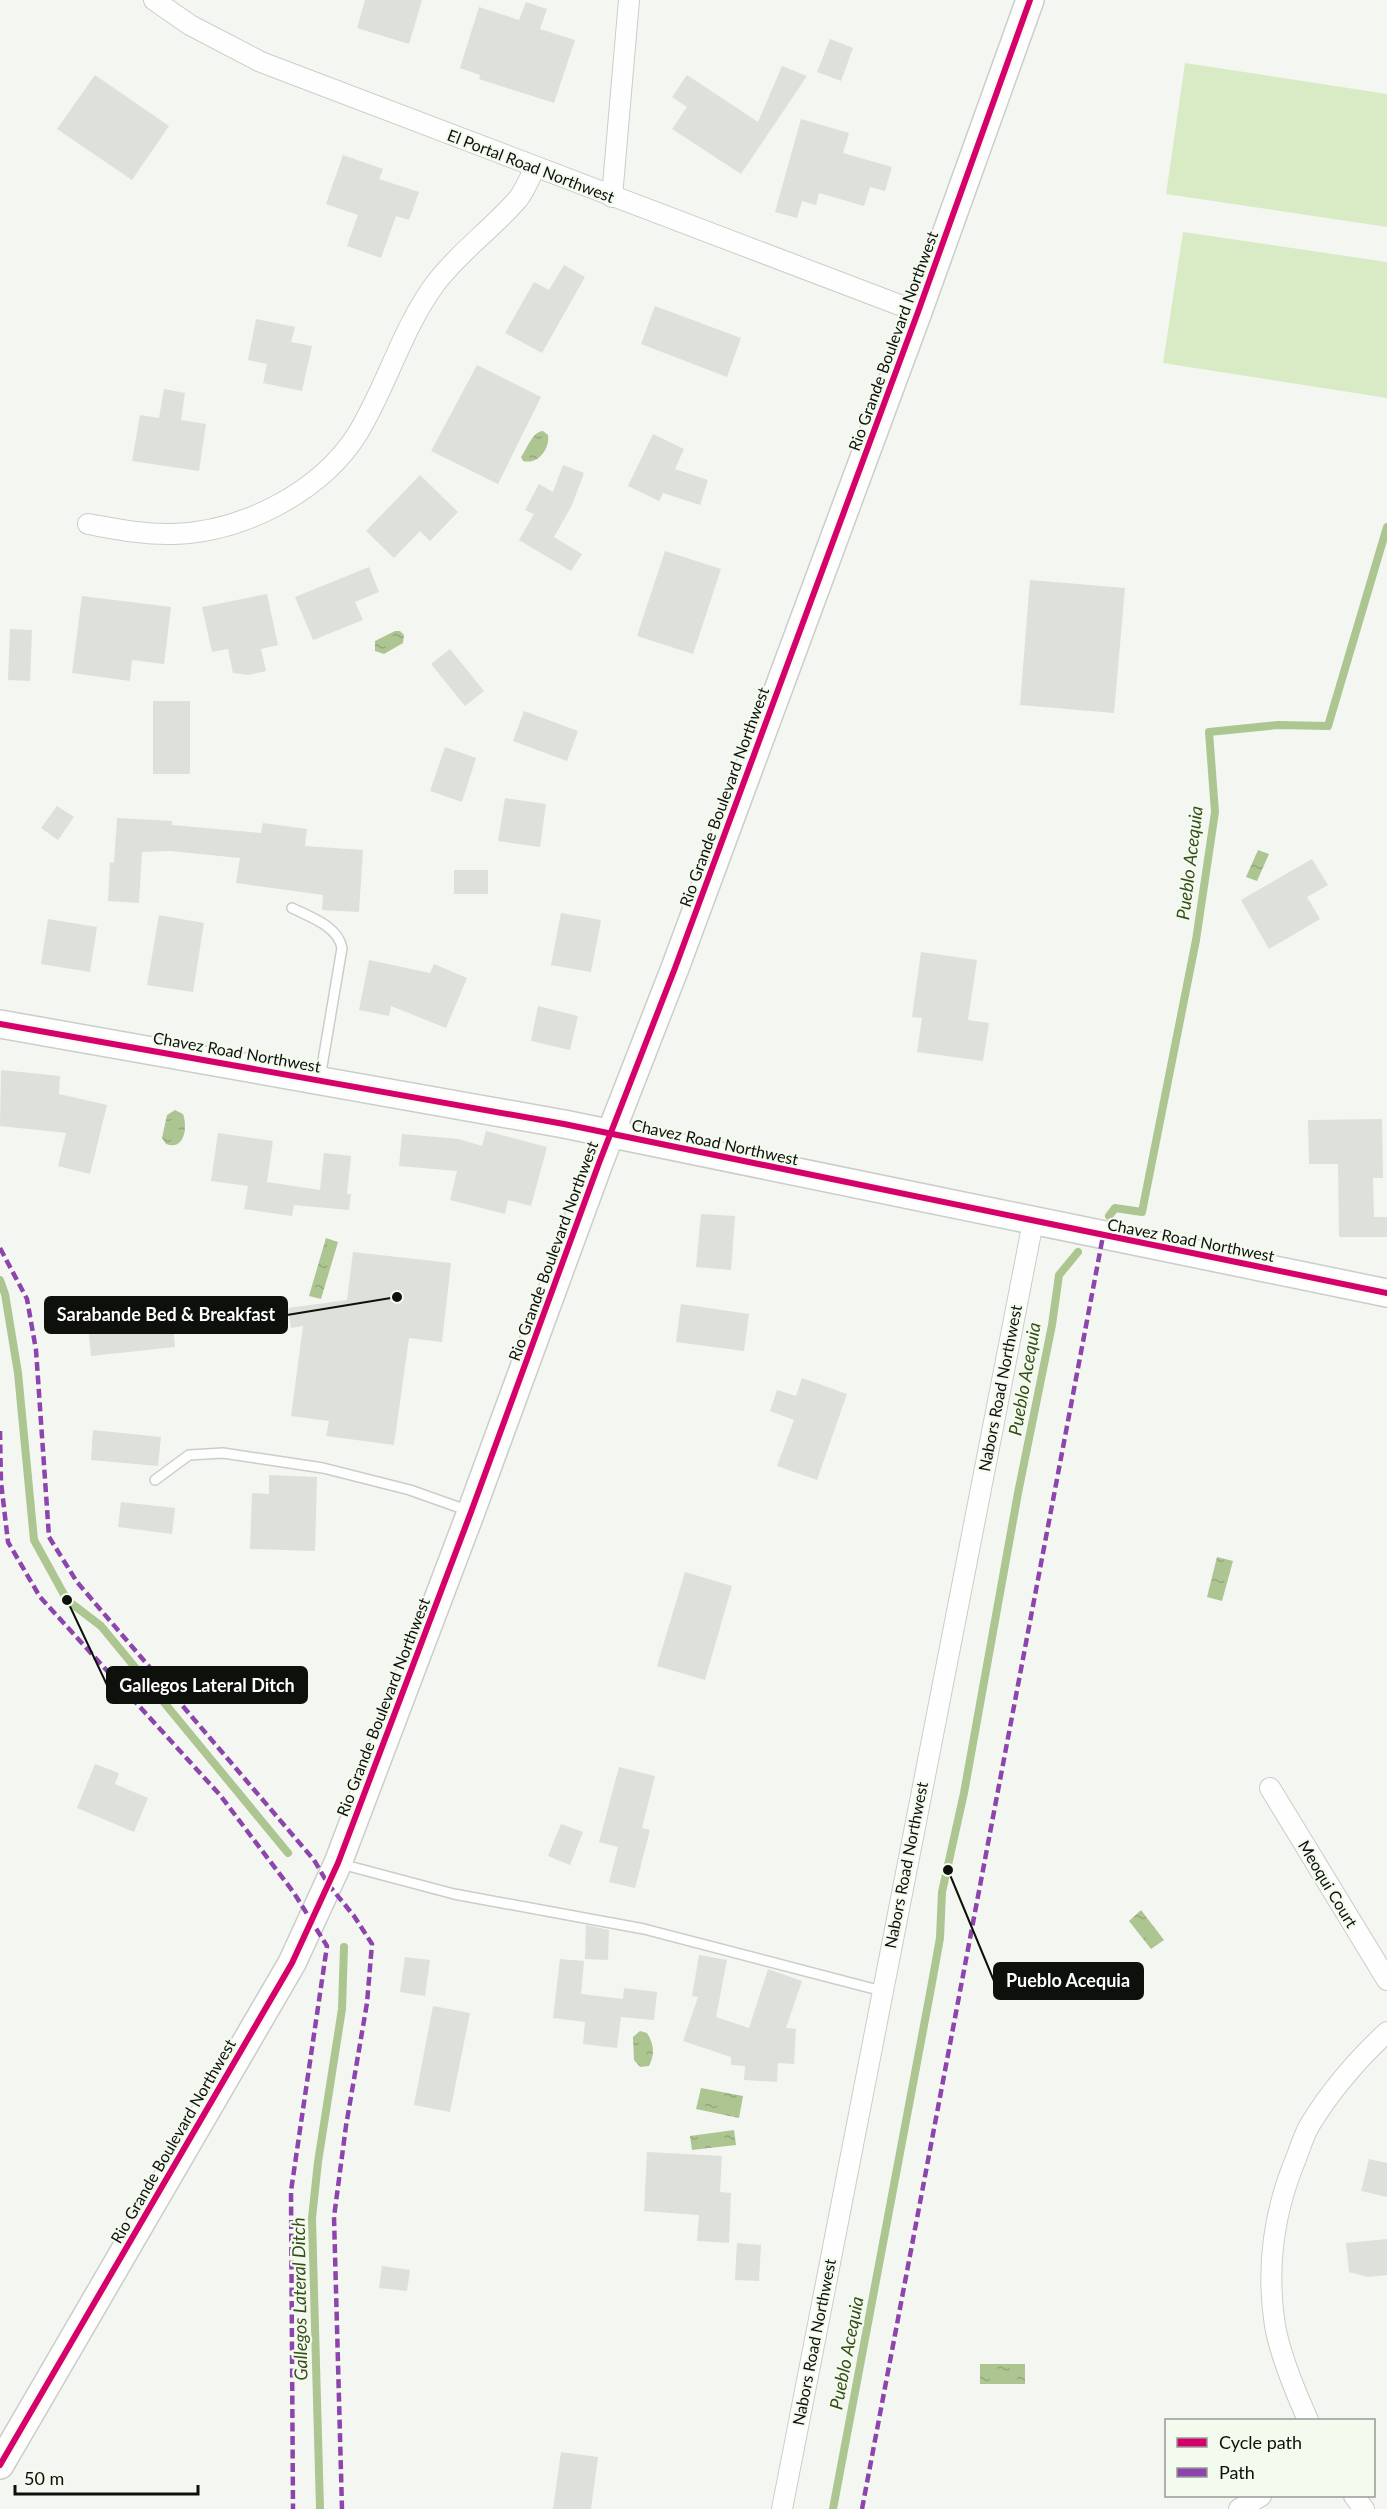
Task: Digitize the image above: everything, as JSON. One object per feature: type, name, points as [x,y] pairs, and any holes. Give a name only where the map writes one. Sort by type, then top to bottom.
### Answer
[{"type":"street","name":"El Portal Road Northwest","points":[[154,0],[190,25],[261,62],[918,312]]},
{"type":"street","points":[[612,197],[629,0]]},
{"type":"street","name":"Rio Grande Boulevard Northwest","points":[[0,2465],[292,1963],[338,1863],[679,957],[918,312],[1030,0]]},
{"type":"street","points":[[88,524],[140,533],[175,534],[211,529],[268,510],[310,483],[338,459],[357,434],[410,324],[436,282],[519,198],[535,167]]},
{"type":"street","name":"Chavez Road Northwest","points":[[0,1024],[611,1134],[1387,1293]]},
{"type":"street","name":"Nabors Road Northwest","points":[[782,2509],[1033,1222]]},
{"type":"street","name":"Meoqui Court","points":[[1270,1788],[1387,1980]]},
{"type":"street","points":[[1307,2419],[1293,2387],[1275,2326],[1271,2268],[1276,2220],[1285,2183],[1310,2124],[1344,2077],[1387,2032]]},
{"type":"street","points":[[1239,2509],[1259,2497]]},
{"type":"street","points":[[1355,2497],[1364,2509]]},
{"type":"lane","points":[[292,908],[335,932],[342,948],[319,1080]]},
{"type":"lane","points":[[155,1480],[189,1455],[223,1453],[323,1468],[410,1490],[471,1512]]},
{"type":"lane","points":[[338,1863],[454,1894],[644,1929],[882,1991]]},
{"type":"shaded area","points":[[1185,63],[1387,94],[1387,227],[1166,194]]},
{"type":"shaded area","points":[[1183,232],[1387,262],[1387,398],[1163,363]]},
{"type":"water","points":[[543,431],[548,435],[548,440],[542,455],[534,461],[523,461],[521,457],[530,441],[536,434]]},
{"type":"water","points":[[395,631],[400,631],[404,635],[403,643],[384,654],[375,651],[375,641]]},
{"type":"water","points":[[1258,850],[1269,854],[1257,881],[1246,877]]},
{"type":"water","points":[[175,1110],[183,1114],[185,1131],[181,1141],[177,1144],[166,1144],[162,1138],[167,1115]]},
{"type":"water","points":[[326,1238],[338,1242],[321,1299],[309,1296]]},
{"type":"water","points":[[1217,1557],[1233,1561],[1222,1601],[1207,1597]]},
{"type":"water","points":[[1141,1910],[1164,1940],[1151,1949],[1129,1921]]},
{"type":"water","points":[[640,2031],[647,2033],[651,2041],[653,2053],[649,2066],[640,2067],[634,2060],[633,2037]]},
{"type":"water","points":[[701,2088],[743,2096],[739,2118],[696,2109]]},
{"type":"water","points":[[734,2130],[736,2145],[692,2150],[690,2136]]},
{"type":"water","points":[[980,2364],[1025,2364],[1025,2384],[980,2384]]},
{"type":"building","points":[[365,0],[422,0],[409,44],[357,28]]},
{"type":"building","points":[[526,2],[547,9],[540,29],[575,40],[554,103],[479,79],[480,75],[460,68],[479,7],[519,20]]},
{"type":"building","points":[[830,39],[853,48],[841,81],[817,72]]},
{"type":"building","points":[[782,66],[807,76],[741,174],[672,129],[687,107],[672,97],[687,75],[758,122]]},
{"type":"building","points":[[95,75],[169,126],[132,180],[57,129]]},
{"type":"building","points":[[801,119],[849,133],[843,153],[892,167],[885,191],[870,187],[864,206],[819,193],[816,205],[802,201],[797,218],[775,212]]},
{"type":"building","points":[[343,155],[383,169],[379,179],[419,192],[409,220],[396,216],[381,258],[347,246],[358,215],[326,204]]},
{"type":"building","points":[[564,265],[585,277],[542,353],[505,333],[534,282],[549,290]]},
{"type":"building","points":[[655,306],[741,338],[727,377],[641,344]]},
{"type":"building","points":[[256,319],[295,327],[291,342],[312,346],[302,391],[263,383],[267,364],[248,360]]},
{"type":"building","points":[[477,365],[541,397],[498,484],[431,451]]},
{"type":"building","points":[[164,389],[185,393],[181,420],[206,424],[199,471],[132,461],[140,415],[159,418]]},
{"type":"building","points":[[653,434],[684,449],[675,469],[708,480],[700,505],[663,493],[659,501],[628,486]]},
{"type":"building","points":[[563,465],[584,473],[572,505],[554,537],[582,554],[571,571],[519,540],[534,514],[525,510],[539,484],[553,492]]},
{"type":"building","points":[[420,475],[458,512],[430,541],[420,531],[394,558],[366,531]]},
{"type":"building","points":[[665,551],[721,569],[693,654],[637,636]]},
{"type":"building","points":[[369,567],[379,592],[355,602],[363,620],[313,640],[295,597]]},
{"type":"building","points":[[1030,580],[1125,588],[1114,713],[1020,705]]},
{"type":"building","points":[[267,594],[278,645],[261,649],[266,671],[248,675],[233,673],[228,649],[212,652],[202,607]]},
{"type":"building","points":[[82,596],[171,607],[164,664],[132,660],[130,681],[72,673]]},
{"type":"building","points":[[10,629],[32,630],[30,681],[8,680]]},
{"type":"building","points":[[450,649],[484,691],[465,706],[431,664]]},
{"type":"building","points":[[153,701],[190,701],[190,774],[153,774]]},
{"type":"building","points":[[524,711],[578,731],[567,761],[513,741]]},
{"type":"building","points":[[445,747],[476,758],[462,802],[430,791]]},
{"type":"building","points":[[505,798],[546,804],[540,847],[498,841]]},
{"type":"building","points":[[57,806],[74,817],[58,840],[41,828]]},
{"type":"building","points":[[117,818],[172,821],[172,825],[261,833],[263,823],[307,829],[305,846],[363,850],[359,912],[322,910],[323,895],[236,883],[240,858],[170,851],[142,852],[139,903],[108,901],[110,862],[114,863]]},
{"type":"building","points":[[1312,859],[1328,885],[1307,897],[1320,919],[1269,949],[1241,900]]},
{"type":"building","points":[[454,870],[488,870],[488,894],[454,894]]},
{"type":"building","points":[[561,913],[601,920],[591,972],[551,965]]},
{"type":"building","points":[[159,915],[204,923],[193,992],[147,985]]},
{"type":"building","points":[[48,919],[97,927],[90,972],[41,964]]},
{"type":"building","points":[[921,952],[977,960],[968,1020],[989,1023],[983,1061],[917,1052],[922,1018],[912,1017]]},
{"type":"building","points":[[369,960],[430,973],[434,964],[467,978],[446,1028],[391,1006],[389,1016],[359,1010]]},
{"type":"building","points":[[538,1006],[578,1016],[570,1050],[531,1041]]},
{"type":"building","points":[[1,1070],[60,1076],[59,1094],[107,1105],[90,1174],[58,1166],[66,1133],[0,1126]]},
{"type":"building","points":[[1382,1119],[1383,1178],[1373,1178],[1374,1217],[1387,1217],[1387,1237],[1339,1237],[1338,1164],[1309,1164],[1308,1120]]},
{"type":"building","points":[[486,1131],[547,1147],[531,1206],[508,1200],[505,1214],[450,1200],[457,1171],[399,1166],[402,1134],[459,1139],[482,1146]]},
{"type":"building","points":[[218,1133],[273,1141],[267,1182],[320,1190],[324,1153],[351,1156],[347,1194],[351,1194],[349,1210],[294,1205],[292,1216],[244,1209],[248,1186],[211,1181]]},
{"type":"building","points":[[701,1214],[735,1216],[731,1270],[696,1267]]},
{"type":"building","points":[[353,1252],[451,1263],[442,1342],[409,1338],[394,1445],[326,1436],[329,1421],[291,1416],[303,1326],[291,1328],[288,1308],[347,1300]]},
{"type":"building","points":[[681,1304],[749,1314],[744,1351],[676,1342]]},
{"type":"building","points":[[172,1315],[175,1347],[91,1356],[88,1324]]},
{"type":"building","points":[[802,1378],[847,1394],[817,1480],[777,1466],[794,1420],[770,1411],[777,1390],[796,1396]]},
{"type":"building","points":[[93,1430],[161,1437],[158,1466],[91,1460]]},
{"type":"building","points":[[269,1475],[317,1477],[315,1551],[250,1549],[252,1493],[269,1494]]},
{"type":"building","points":[[121,1502],[175,1508],[172,1534],[118,1527]]},
{"type":"building","points":[[685,1572],[732,1586],[705,1680],[657,1666]]},
{"type":"building","points":[[95,1764],[119,1773],[115,1784],[148,1798],[134,1832],[77,1808]]},
{"type":"building","points":[[619,1767],[655,1776],[642,1828],[650,1830],[635,1888],[609,1882],[618,1847],[599,1842]]},
{"type":"building","points":[[561,1824],[583,1832],[570,1865],[548,1856]]},
{"type":"building","points":[[586,1925],[609,1930],[608,1960],[585,1959]]},
{"type":"building","points":[[699,1955],[727,1960],[716,2017],[749,2028],[768,1969],[802,1981],[786,2028],[796,2029],[794,2064],[778,2063],[777,2082],[744,2080],[745,2066],[731,2065],[731,2057],[683,2041],[698,1997],[692,1996]]},
{"type":"building","points":[[405,1957],[430,1960],[425,1996],[400,1992]]},
{"type":"building","points":[[560,1959],[584,1961],[581,1994],[623,1999],[624,1988],[657,1992],[654,2020],[621,2017],[617,2048],[583,2044],[585,2022],[553,2018]]},
{"type":"building","points":[[433,2006],[470,2013],[450,2112],[414,2105]]},
{"type":"building","points":[[647,2152],[722,2156],[720,2192],[731,2193],[729,2243],[697,2241],[699,2215],[644,2211]]},
{"type":"building","points":[[1369,2159],[1387,2163],[1387,2197],[1361,2191]]},
{"type":"building","points":[[1387,2239],[1387,2275],[1368,2277],[1349,2272],[1346,2243]]},
{"type":"building","points":[[737,2243],[761,2245],[759,2281],[735,2280]]},
{"type":"building","points":[[382,2266],[410,2270],[407,2291],[379,2288]]},
{"type":"building","points":[[561,2452],[598,2457],[591,2509],[553,2509]]},
{"type":"waterway","name":"Pueblo Acequia","points":[[1109,1216],[1115,1208],[1142,1212],[1196,940],[1215,812],[1209,732],[1278,725],[1328,726],[1387,527]]},
{"type":"waterway","name":"Pueblo Acequia","points":[[833,2509],[940,1938],[942,1892],[964,1793],[1018,1493],[1052,1325],[1059,1275],[1078,1252]]},
{"type":"waterway","name":"Gallegos Lateral Ditch","points":[[0,1280],[5,1294],[18,1373],[34,1540],[67,1600],[101,1626],[288,1853]]},
{"type":"waterway","name":"Gallegos Lateral Ditch","points":[[320,2509],[312,2218],[318,2162],[342,2009],[344,1947]]},
{"type":"marked path","points":[[862,2509],[1103,1236]]},
{"type":"marked path","points":[[0,1248],[27,1299],[36,1350],[49,1537],[77,1582],[314,1860],[328,1884],[354,1916],[372,1944],[367,2003],[346,2126],[334,2217],[342,2509]]},
{"type":"marked path","points":[[0,1431],[1,1482],[8,1542],[40,1597],[220,1795],[294,1893],[327,1946],[291,2191],[293,2509]]},
{"type":"cycle path","points":[[0,2465],[292,1963],[338,1863],[471,1512],[599,1163],[675,968],[918,312],[1030,0]]},
{"type":"cycle path","points":[[0,1024],[564,1124],[1387,1293]]},
{"type":"place","name":"Sarabande Bed & Breakfast","points":[[397,1297]]},
{"type":"place","name":"Gallegos Lateral Ditch","points":[[67,1600]]},
{"type":"place","name":"Pueblo Acequia","points":[[948,1870]]}]
